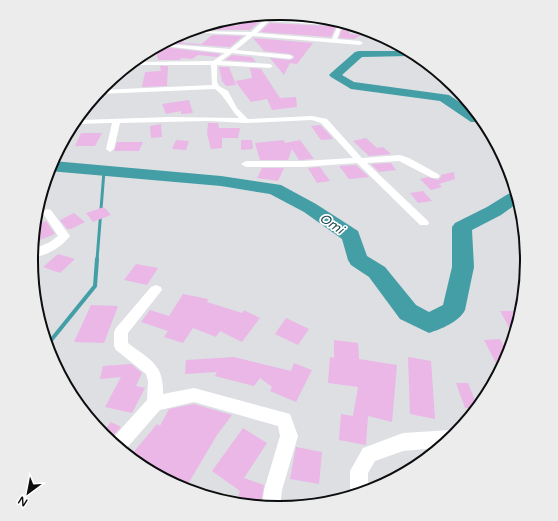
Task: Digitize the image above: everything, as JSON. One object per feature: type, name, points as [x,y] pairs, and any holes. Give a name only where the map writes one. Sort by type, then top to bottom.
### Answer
[{"type":"street","points":[[214,63],[232,51],[266,21]]},
{"type":"street","points":[[334,41],[339,28]]},
{"type":"street","points":[[203,33],[252,34],[360,43]]},
{"type":"street","points":[[172,46],[290,57]]},
{"type":"street","points":[[214,63],[214,82],[216,87]]},
{"type":"street","points":[[141,64],[214,63],[270,66]]},
{"type":"street","points":[[107,92],[216,87],[225,93],[234,109],[246,121]]},
{"type":"street","points":[[82,122],[208,119],[246,121],[318,119],[324,121],[359,160],[424,223]]},
{"type":"street","points":[[110,149],[116,122]]},
{"type":"street","points":[[246,164],[303,164],[400,158],[435,176]]},
{"type":"street","points":[[38,253],[61,240],[64,236],[47,212]]},
{"type":"street","points":[[121,442],[155,402],[156,381],[152,370],[121,346],[121,332],[156,290]]},
{"type":"street","points":[[155,402],[194,395],[284,420],[289,436],[271,501]]},
{"type":"street","points":[[359,487],[359,471],[369,454],[403,442],[440,439]]},
{"type":"building","points":[[260,21],[250,30],[217,30],[220,28],[230,26],[237,26],[239,24]]},
{"type":"building","points":[[270,23],[336,27],[331,37],[260,32]]},
{"type":"building","points":[[342,28],[349,31],[349,34],[361,35],[354,39],[339,38]]},
{"type":"building","points":[[212,35],[243,36],[230,47],[176,44],[185,39],[182,43],[202,44]]},
{"type":"building","points":[[253,38],[313,43],[297,64],[290,63],[284,75],[270,58],[290,60],[294,58],[294,56],[290,54],[264,51]]},
{"type":"building","points":[[168,48],[221,54],[217,57],[198,55],[192,59],[181,58],[180,60],[158,60],[157,54]]},
{"type":"building","points":[[232,55],[252,57],[256,62],[225,60]]},
{"type":"building","points":[[160,66],[168,66],[167,86],[142,87],[145,72],[161,71]]},
{"type":"building","points":[[219,67],[229,67],[236,85],[226,86],[222,81]]},
{"type":"building","points":[[250,68],[261,69],[280,98],[296,97],[297,107],[272,110],[267,99],[251,102],[235,81],[252,78]]},
{"type":"building","points":[[189,100],[193,113],[181,114],[181,111],[166,114],[162,104]]},
{"type":"building","points":[[208,123],[218,123],[219,128],[240,128],[238,138],[222,138],[222,148],[211,149],[207,134]]},
{"type":"building","points":[[161,124],[162,137],[151,138],[150,126]]},
{"type":"building","points":[[320,125],[333,139],[321,140],[311,126]]},
{"type":"building","points":[[81,133],[102,133],[95,146],[75,146]]},
{"type":"building","points":[[366,138],[377,148],[383,147],[391,154],[369,156],[353,141]]},
{"type":"building","points":[[176,140],[189,141],[186,150],[172,149]]},
{"type":"building","points":[[241,140],[252,140],[253,149],[241,150]]},
{"type":"building","points":[[284,140],[285,143],[300,140],[314,159],[299,160],[292,149],[288,160],[260,160],[255,143]]},
{"type":"building","points":[[117,142],[143,142],[139,151],[114,151]]},
{"type":"building","points":[[391,163],[396,170],[379,172],[371,164]]},
{"type":"building","points":[[356,165],[369,177],[349,179],[339,166]]},
{"type":"building","points":[[320,167],[330,181],[317,183],[308,168]]},
{"type":"building","points":[[262,168],[284,168],[278,181],[257,178]]},
{"type":"building","points":[[454,172],[455,179],[439,184],[442,187],[431,190],[420,179],[428,177],[438,180],[441,175]]},
{"type":"building","points":[[423,191],[432,201],[418,203],[410,193]]},
{"type":"building","points":[[104,207],[111,215],[93,222],[86,213]]},
{"type":"building","points":[[74,213],[85,222],[71,229],[67,229],[60,220]]},
{"type":"building","points":[[46,221],[55,234],[40,240],[41,229],[42,223]]},
{"type":"building","points":[[58,254],[75,259],[60,273],[43,267]]},
{"type":"building","points":[[136,264],[158,268],[147,285],[124,280]]},
{"type":"building","points":[[183,294],[208,299],[207,302],[242,313],[244,310],[260,318],[242,342],[220,331],[216,337],[193,328],[183,343],[164,337],[168,331],[141,322],[150,310],[169,316]]},
{"type":"building","points":[[91,305],[118,306],[104,343],[74,342]]},
{"type":"building","points":[[500,311],[514,311],[510,328]]},
{"type":"building","points":[[286,318],[309,329],[298,345],[275,334]]},
{"type":"building","points":[[500,339],[504,346],[496,364],[484,340]]},
{"type":"building","points":[[334,340],[358,343],[359,359],[397,365],[392,422],[368,416],[366,445],[339,440],[341,414],[353,416],[358,387],[328,383],[330,357],[334,358]]},
{"type":"building","points":[[234,357],[291,371],[294,363],[312,370],[296,402],[270,391],[272,387],[260,378],[254,386],[215,376],[217,372],[185,374],[186,360]]},
{"type":"building","points":[[408,357],[431,361],[435,419],[410,414]]},
{"type":"building","points":[[131,364],[142,373],[136,386],[145,388],[132,413],[105,407],[121,377],[100,379],[103,366]]},
{"type":"building","points":[[456,383],[468,383],[475,400],[469,408],[465,408]]},
{"type":"building","points":[[194,404],[232,415],[217,435],[188,483],[159,469],[134,452],[157,424],[160,426],[169,409]]},
{"type":"building","points":[[111,422],[121,427],[114,435],[106,428]]},
{"type":"building","points":[[243,428],[267,443],[244,478],[264,485],[262,500],[238,497],[240,491],[212,471]]},
{"type":"building","points":[[296,447],[322,452],[319,484],[290,479]]},
{"type":"waterway","name":"Omi","points":[[402,54],[359,54],[335,75],[351,85],[444,98],[471,116]]},
{"type":"waterway","name":"Omi","points":[[58,167],[221,181],[275,189],[310,208],[351,236],[358,260],[377,272],[408,312],[429,323],[453,310],[463,267],[462,227],[494,211],[511,200]]},
{"type":"waterway","points":[[97,260],[104,171]]},
{"type":"waterway","points":[[52,340],[95,286],[97,259]]}]
